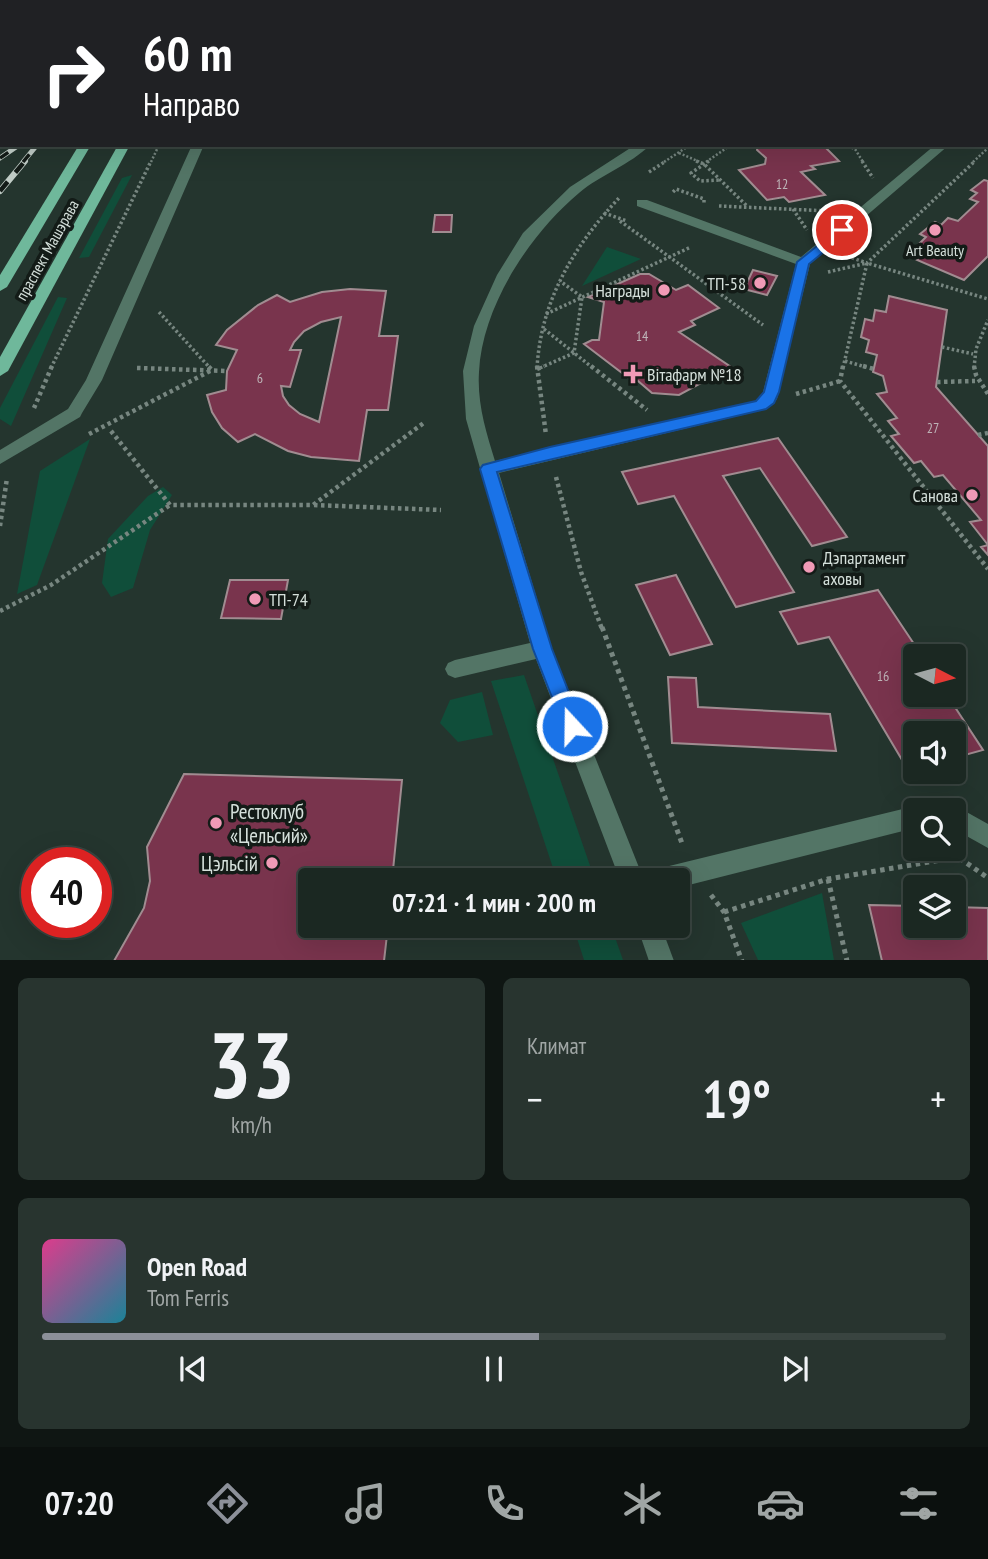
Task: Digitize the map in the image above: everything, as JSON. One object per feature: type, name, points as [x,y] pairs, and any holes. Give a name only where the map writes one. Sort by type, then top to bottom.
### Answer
[{"type":"main road","name":"праспект Машэрава","points":[[0,287],[84,147]]},
{"type":"main road","name":"праспект Машэрава","points":[[0,371],[123,147]]},
{"type":"street","points":[[0,458],[74,413],[88,391],[197,147]]},
{"type":"street","points":[[627,868],[542,649],[474,419],[471,371],[481,326],[503,275],[528,236],[562,202],[602,171],[641,147]]},
{"type":"street","points":[[488,469],[550,452],[761,405],[769,399],[803,262],[818,243],[940,147]]},
{"type":"street","points":[[642,203],[803,262]]},
{"type":"street","points":[[455,669],[542,649]]},
{"type":"street","points":[[690,873],[903,820]]},
{"type":"street","points":[[966,824],[988,838]]},
{"type":"street","points":[[653,938],[662,960]]},
{"type":"path","points":[[0,526],[5,483],[57,354],[158,147]]},
{"type":"path","points":[[638,179],[687,147]]},
{"type":"path","points":[[721,180],[700,181],[691,173],[729,147]]},
{"type":"path","points":[[850,147],[855,149],[878,187]]},
{"type":"path","points":[[988,148],[867,263],[840,381],[988,569]]},
{"type":"path","points":[[678,153],[704,164],[748,207]]},
{"type":"path","points":[[621,196],[580,244],[545,314],[537,369],[546,434],[580,572],[693,872],[724,912],[742,960]]},
{"type":"path","points":[[711,206],[834,211]]},
{"type":"path","points":[[793,209],[818,243],[867,263],[988,299]]},
{"type":"path","points":[[614,216],[762,325],[767,312]]},
{"type":"path","points":[[545,314],[691,247]]},
{"type":"path","points":[[560,281],[582,297]]},
{"type":"path","points":[[574,353],[582,297]]},
{"type":"path","points":[[159,312],[212,370]]},
{"type":"path","points":[[988,320],[973,354],[975,380],[988,394]]},
{"type":"path","points":[[543,329],[650,412],[637,415]]},
{"type":"path","points":[[942,347],[973,354]]},
{"type":"path","points":[[537,369],[574,353]]},
{"type":"path","points":[[845,361],[874,369]]},
{"type":"path","points":[[137,368],[227,371]]},
{"type":"path","points":[[84,437],[212,370]]},
{"type":"path","points":[[937,382],[975,380]]},
{"type":"path","points":[[313,505],[425,422]]},
{"type":"path","points":[[111,431],[170,505]]},
{"type":"path","points":[[546,434],[559,432]]},
{"type":"path","points":[[978,435],[988,433]]},
{"type":"path","points":[[5,483],[17,477]]},
{"type":"path","points":[[0,611],[51,585],[170,505],[313,505],[441,510]]},
{"type":"path","points":[[724,912],[828,878],[958,857],[984,871],[988,878]]},
{"type":"path","points":[[828,878],[847,960]]},
{"type":"green space","points":[[132,175],[89,257],[79,258],[122,178]]},
{"type":"green space","points":[[607,247],[641,259],[582,286]]},
{"type":"green space","points":[[58,297],[67,298],[11,426],[0,419],[0,408]]},
{"type":"green space","points":[[90,439],[37,585],[17,594],[40,471]]},
{"type":"green space","points":[[163,487],[172,495],[150,530],[133,588],[111,597],[102,583],[108,539],[148,496]]},
{"type":"green space","points":[[524,675],[591,868],[553,868],[491,681]]},
{"type":"green space","points":[[482,692],[493,735],[458,742],[440,723],[450,700]]},
{"type":"green space","points":[[822,893],[834,960],[758,960],[741,923]]},
{"type":"green space","points":[[577,938],[615,938],[623,960],[584,960]]},
{"type":"building","points":[[758,147],[825,147],[839,161],[811,166],[815,169],[801,172],[825,195],[789,202],[784,197],[767,200],[739,170],[765,164],[766,158],[757,150]]},
{"type":"building","points":[[984,180],[988,181],[988,256],[964,280],[917,260],[929,248],[919,244],[926,237],[920,234],[935,222],[941,225],[948,218],[958,221],[978,202],[970,199],[977,193],[971,190]]},
{"type":"building","points":[[435,215],[452,215],[451,232],[433,232]]},
{"type":"building","name":"ТП-58","points":[[753,270],[777,276],[767,295],[744,289]]},
{"type":"building","points":[[640,274],[649,274],[676,290],[688,285],[719,308],[691,321],[695,325],[679,332],[731,367],[679,395],[652,393],[584,344],[599,340],[604,302],[588,297]]},
{"type":"building","points":[[350,289],[386,291],[379,336],[398,336],[388,410],[367,410],[359,461],[311,457],[288,451],[255,434],[238,442],[222,428],[212,412],[207,395],[226,390],[227,371],[237,350],[216,345],[227,330],[258,305],[277,295],[290,302],[322,292]],"holes":[[[341,317],[319,422],[300,414],[289,405],[281,386],[290,387],[301,350],[290,350],[294,342],[304,331],[321,322]]]},
{"type":"building","points":[[889,296],[947,310],[936,387],[988,446],[988,545],[970,522],[981,520],[943,475],[934,477],[921,461],[914,463],[891,436],[899,434],[888,421],[897,418],[877,394],[887,392],[883,376],[873,372],[877,355],[866,352],[869,340],[861,337],[865,319],[873,321],[875,310],[886,312]]},
{"type":"building","points":[[778,438],[847,537],[812,546],[760,468],[723,476],[794,592],[736,607],[674,496],[638,504],[622,472]]},
{"type":"building","points":[[988,545],[988,555],[981,547]]},
{"type":"building","points":[[676,575],[712,644],[670,655],[636,585]]},
{"type":"building","name":"ТП-74","points":[[230,580],[288,580],[281,619],[221,618]]},
{"type":"building","points":[[878,590],[914,644],[903,644],[903,707],[955,707],[964,721],[903,721],[903,762],[829,637],[798,644],[780,612]]},
{"type":"building","points":[[668,677],[696,678],[698,707],[830,714],[836,751],[672,743]]},
{"type":"building","points":[[966,724],[983,750],[966,755]]},
{"type":"building","name":"Цэльсій","points":[[184,774],[402,780],[393,868],[298,868],[298,938],[387,938],[384,960],[115,960],[144,908],[150,881],[147,847]]},
{"type":"building","points":[[869,905],[903,906],[903,938],[966,938],[966,907],[988,908],[988,960],[882,960]]},
{"type":"railway","points":[[0,158],[16,147]]},
{"type":"railway","points":[[23,162],[35,147]]},
{"type":"railway","points":[[0,191],[25,161]]},
{"type":"place","name":"Art Beauty","points":[[935,230]]},
{"type":"place","name":"ТП-58","points":[[760,283]]},
{"type":"place","name":"Награды","points":[[664,290]]},
{"type":"place","name":"Вітафарм №18","points":[[633,374]]},
{"type":"place","name":"Санова","points":[[972,495]]},
{"type":"place","name":"Дэпартамент аховы","points":[[809,567]]},
{"type":"place","name":"ТП-74","points":[[255,599]]},
{"type":"place","name":"Рестоклуб «Цельсий»","points":[[216,823]]},
{"type":"place","name":"Цэльсій","points":[[272,863]]},
{"type":"route","points":[[572,726],[542,649],[488,469],[550,452],[761,405],[769,399],[803,262],[842,230]]}]
